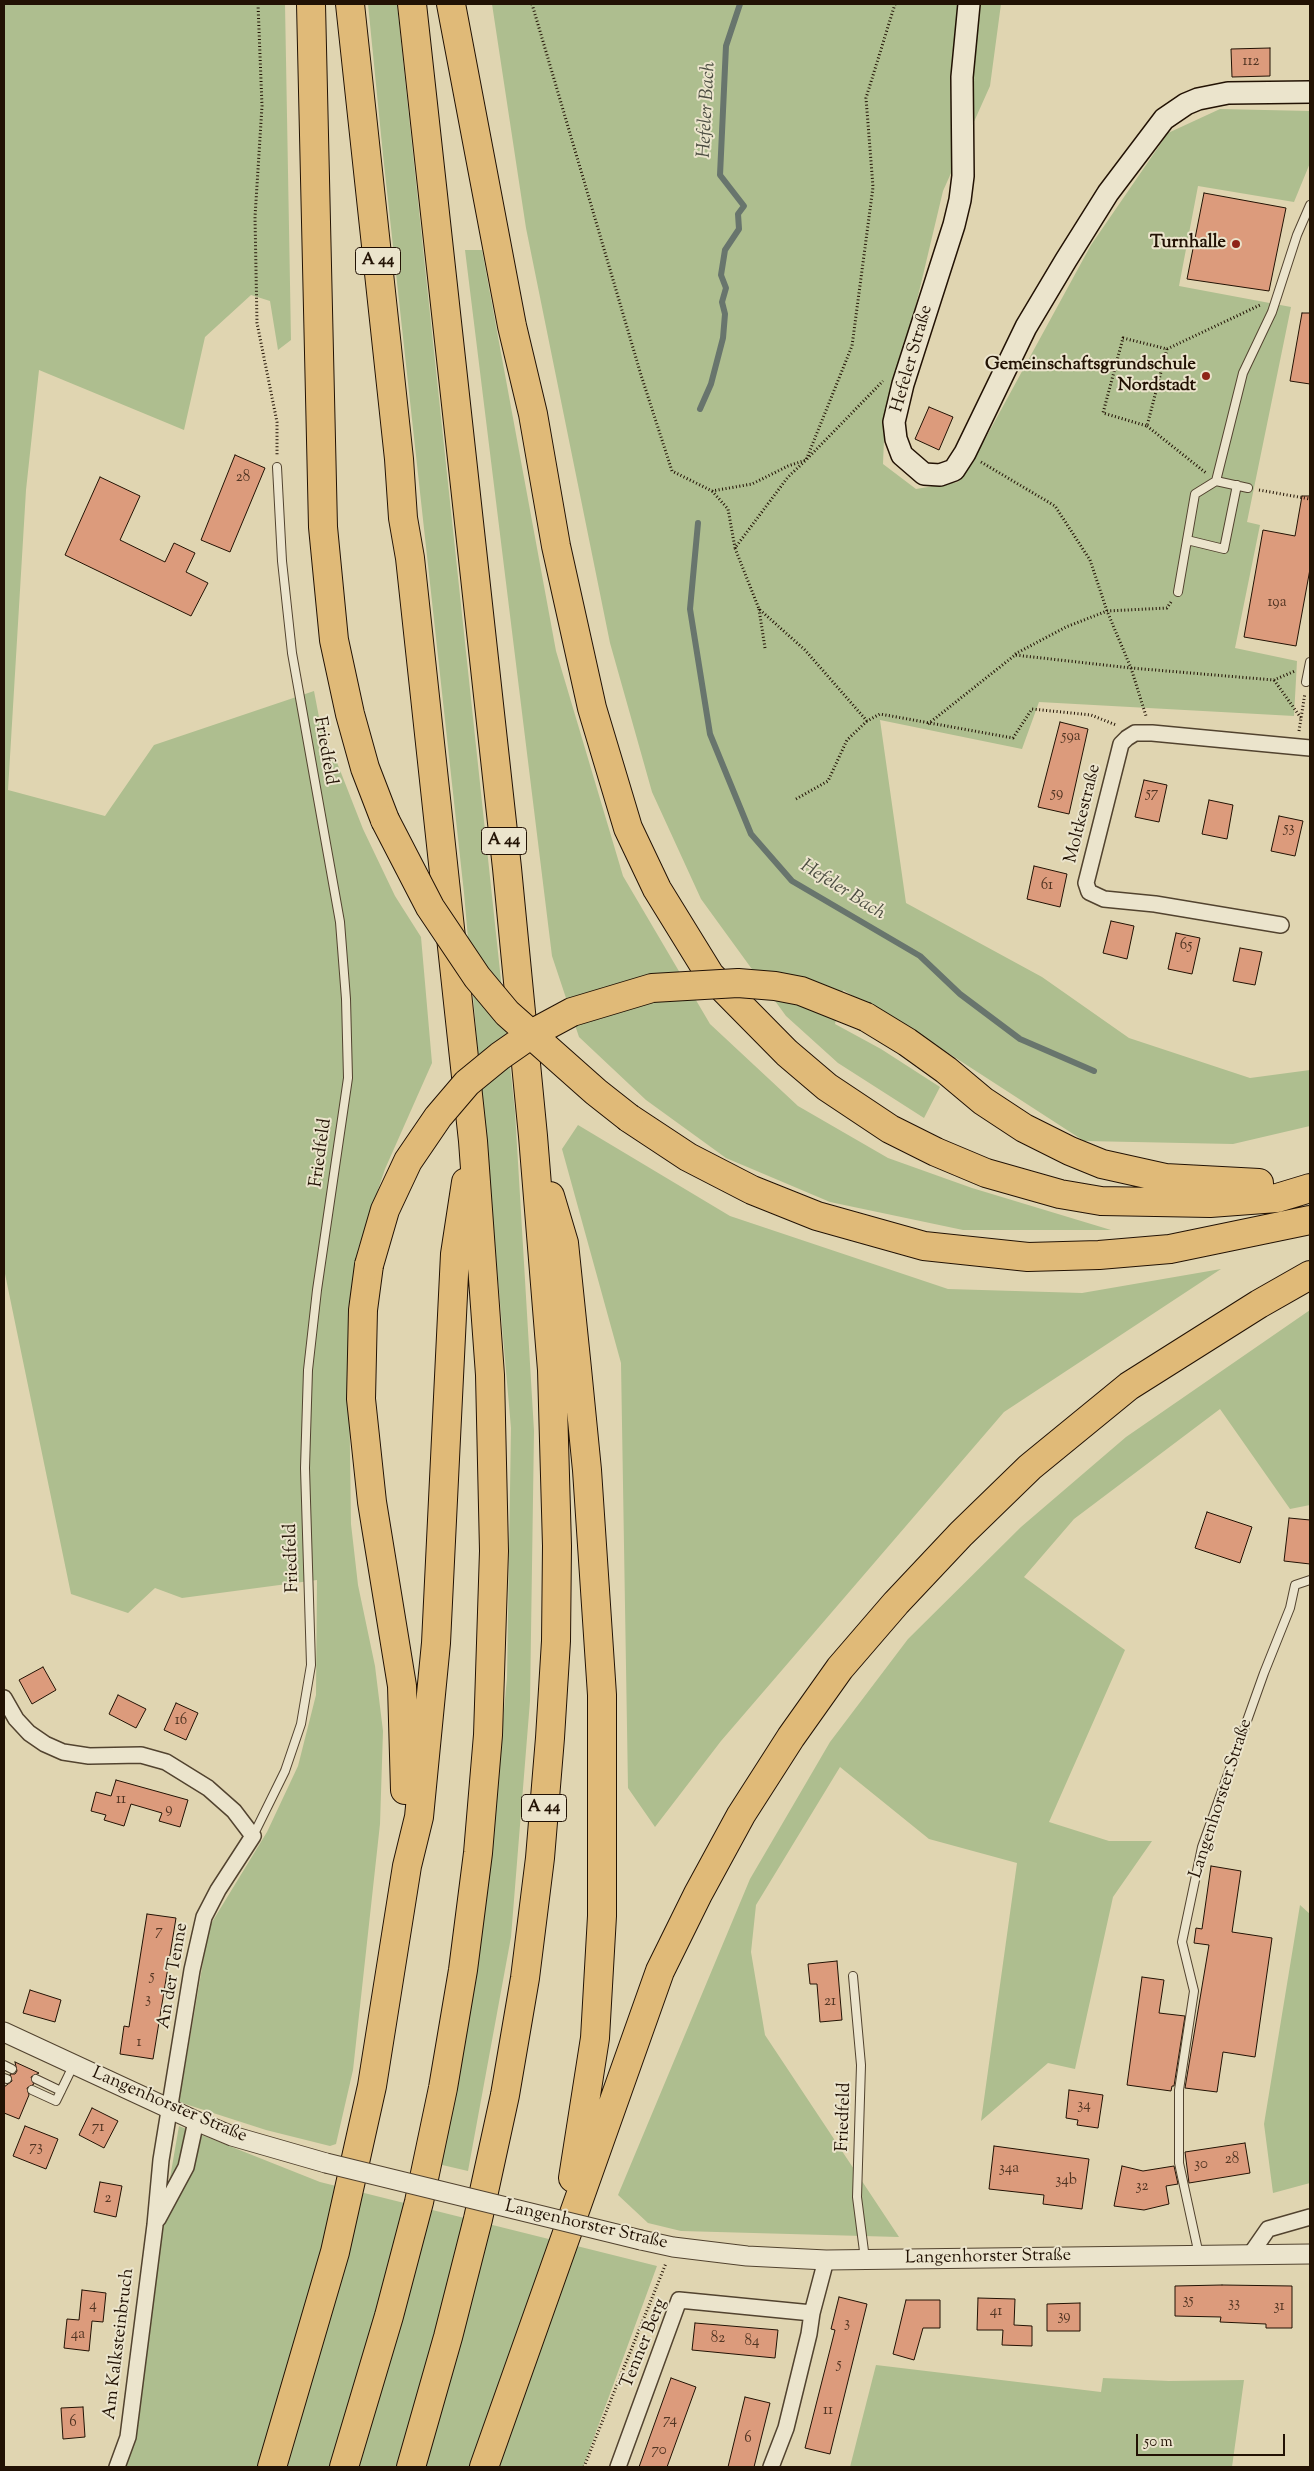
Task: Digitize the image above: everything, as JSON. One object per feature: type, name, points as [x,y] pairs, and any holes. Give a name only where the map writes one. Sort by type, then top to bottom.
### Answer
[{"type":"highway","points":[[311,4],[323,527],[334,640],[348,705],[365,768],[385,820],[430,907],[477,977],[507,1012],[596,1092],[630,1118],[688,1157],[752,1190],[817,1216],[924,1246],[1028,1257],[1099,1255],[1170,1249],[1310,1220]]},
{"type":"highway","name":"A 44","points":[[344,2467],[389,2316],[419,2202],[443,2088],[463,1970],[478,1853],[488,1735],[494,1550],[490,1375],[473,1141],[411,568],[403,518],[399,459],[350,4]]},
{"type":"highway","name":"A 44","points":[[411,2467],[462,2282],[505,2095],[525,1978],[540,1858],[556,1642],[557,1546],[552,1370],[533,1136],[506,858],[412,4]]},
{"type":"highway","points":[[451,4],[512,326],[533,414],[556,546],[592,708],[628,828],[657,888],[710,975],[787,1053],[827,1087],[890,1129],[936,1152],[986,1173],[1060,1194],[1101,1201],[1210,1203],[1277,1198],[1310,1188]]},
{"type":"highway","points":[[407,1866],[406,1763],[402,1686],[372,1502],[361,1399],[363,1310],[369,1266],[385,1210],[404,1169],[422,1138],[438,1117],[467,1083],[500,1056],[533,1033],[572,1012],[652,988],[738,983],[775,986],[801,991],[866,1017],[946,1070],[983,1100],[1024,1128],[1070,1151],[1102,1164],[1165,1178],[1218,1183],[1254,1184],[1310,1179]]},
{"type":"highway","points":[[533,1136],[564,1244],[587,1470],[602,1705],[602,1916],[594,2038],[576,2166],[545,2291]]},
{"type":"highway","points":[[272,2467],[307,2355],[337,2242],[372,2086],[407,1866],[420,1817],[436,1643],[455,1254],[473,1141]]},
{"type":"highway","points":[[484,2467],[660,1971],[698,1894],[741,1816],[790,1737],[840,1668],[960,1534],[1030,1467],[1075,1428],[1137,1381],[1259,1304],[1310,1275]]},
{"type":"main road","name":"Hefeler Straße","points":[[968,4],[962,77],[963,176],[960,200],[954,225],[903,384],[894,422],[896,439],[902,455],[924,474],[940,475],[954,470],[965,453],[1026,327],[1066,260],[1108,193],[1164,119],[1186,104],[1198,99],[1228,94],[1310,92]]},
{"type":"street","points":[[1135,733],[1310,748]]},
{"type":"street","name":"Moltkestraße","points":[[1135,733],[1121,744],[1086,883],[1089,892],[1104,899],[1155,904],[1281,924]]},
{"type":"street","points":[[4,1698],[16,1719],[29,1733],[45,1744],[63,1752],[89,1756],[141,1755],[166,1762],[208,1788],[234,1811],[253,1836]]},
{"type":"street","name":"An der Tenne","points":[[169,2109],[192,1970],[204,1917],[218,1890],[253,1836]]},
{"type":"street","name":"Langenhorster Straße","points":[[4,2032],[169,2109],[232,2136],[326,2163],[672,2247],[748,2256],[826,2260],[1310,2254]]},
{"type":"street","name":"Am Kalksteinbruch","points":[[117,2467],[128,2437],[155,2225],[161,2160],[169,2109]]},
{"type":"street","name":"Am Kalksteinbruch","points":[[155,2225],[186,2167],[196,2121]]},
{"type":"street","points":[[1250,2255],[1268,2229],[1310,2217]]},
{"type":"street","points":[[771,2467],[786,2428],[826,2260]]},
{"type":"street","name":"Tenner Berg","points":[[618,2467],[679,2300],[812,2313]]},
{"type":"lane","points":[[1216,481],[1242,373],[1272,312],[1297,235],[1310,205]]},
{"type":"lane","name":"Friedfeld","points":[[253,1836],[285,1771],[301,1724],[311,1665],[305,1468],[308,1370],[317,1290],[348,1078],[346,999],[340,922],[292,654],[282,562],[277,467]]},
{"type":"lane","points":[[1178,592],[1195,494],[1216,481],[1248,488]]},
{"type":"lane","points":[[1187,540],[1224,549],[1237,485]]},
{"type":"lane","points":[[1306,682],[1310,662]]},
{"type":"lane","name":"Langenhorster Straße","points":[[1199,2255],[1179,2163],[1179,2090],[1194,1991],[1182,1942],[1202,1847],[1264,1673],[1290,1608],[1295,1585],[1310,1580]]},
{"type":"lane","name":"Friedfeld","points":[[853,1976],[862,2065],[857,2197],[865,2259]]},
{"type":"lane","points":[[32,2090],[56,2101],[74,2064]]},
{"type":"lane","points":[[4,2065],[12,2069]]},
{"type":"lane","points":[[36,2079],[61,2091]]},
{"type":"path","points":[[258,4],[262,106],[254,217],[257,323],[278,422],[277,467]]},
{"type":"path","points":[[532,4],[622,311],[672,472],[712,491],[728,509],[735,548],[759,609],[764,648]]},
{"type":"path","points":[[712,491],[752,484],[788,466],[806,460],[852,346],[873,187],[866,98],[895,4]]},
{"type":"path","points":[[1216,481],[1147,426],[1102,413],[1123,338],[1167,349],[1277,297]]},
{"type":"path","points":[[1147,426],[1167,349]]},
{"type":"path","points":[[735,548],[788,477],[886,377]]},
{"type":"path","points":[[965,453],[1056,506],[1090,560],[1131,668],[1152,733]]},
{"type":"path","points":[[1248,488],[1310,499]]},
{"type":"path","points":[[928,724],[1015,654],[1066,627],[1108,611],[1167,608],[1178,592]]},
{"type":"path","points":[[759,609],[806,650],[867,721]]},
{"type":"path","points":[[1015,654],[1131,668],[1274,680],[1302,719],[1306,682]]},
{"type":"path","points":[[796,799],[828,781],[847,740],[867,721],[880,714],[1013,738],[1032,709],[1091,715],[1135,733]]},
{"type":"path","points":[[584,2467],[666,2262]]},
{"type":"green space","points":[[4,4],[285,4],[291,340],[278,350],[270,301],[251,295],[205,337],[184,430],[39,370],[26,490],[8,790],[105,816],[154,745],[314,691],[327,759],[336,760],[363,829],[395,896],[421,937],[432,1063],[385,1169],[358,1249],[348,1310],[351,1524],[358,1585],[375,1666],[383,1731],[380,1824],[353,2070],[336,2144],[330,2146],[266,2130],[179,2102],[209,1927],[267,1832],[298,1766],[316,1695],[317,1580],[182,1598],[155,1588],[128,1613],[71,1594],[4,1269]]},
{"type":"green space","points":[[368,4],[397,4],[515,1112],[534,1431],[530,1701],[511,1937],[468,2171],[438,2164],[488,1880],[507,1678],[511,1428],[464,893]]},
{"type":"green space","points":[[492,4],[1001,4],[990,86],[943,191],[884,439],[883,464],[916,489],[958,482],[984,441],[1091,245],[1168,133],[1220,109],[1310,111],[1310,163],[1294,202],[1198,186],[1179,286],[1291,307],[1247,522],[1260,525],[1235,648],[1297,661],[1294,716],[1039,702],[1022,749],[880,720],[906,903],[1042,977],[1129,1038],[1250,1078],[1310,1070],[1310,1126],[1233,1144],[1084,1141],[945,1051],[843,990],[835,1024],[881,1049],[940,1087],[924,1118],[838,1063],[786,1016],[701,899],[652,792],[610,643],[526,228]]},
{"type":"green space","points":[[465,250],[482,250],[556,651],[623,876],[710,1024],[798,1106],[888,1158],[972,1188],[1111,1230],[963,1230],[830,1202],[726,1158],[646,1100],[579,1037],[552,956]]},
{"type":"green space","points":[[578,1125],[730,1216],[948,1289],[1082,1293],[1221,1269],[1004,1412],[721,1741],[655,1827],[628,1788],[621,1363],[562,1149]]},
{"type":"green space","points":[[1310,1310],[1310,1505],[1290,1509],[1220,1409],[1074,1519],[1024,1577],[1125,1650],[1049,1822],[1109,1841],[1152,1841],[1113,1897],[1075,2069],[1048,2063],[981,2121],[1017,1863],[929,1839],[840,1767],[756,1905],[751,1952],[765,2035],[899,2237],[681,2231],[648,2223],[618,2195],[750,1879],[830,1742],[908,1639],[1021,1527],[1126,1437]]},
{"type":"green space","points":[[1300,1905],[1310,1914],[1310,2183],[1273,2193],[1264,2124]]},
{"type":"green space","points":[[179,2126],[320,2182],[657,2266],[583,2467],[120,2467]]},
{"type":"green space","points":[[876,2365],[1101,2392],[1103,2378],[1169,2381],[1244,2380],[1232,2467],[850,2467]]},
{"type":"building","points":[[1270,48],[1270,76],[1232,77],[1231,49]]},
{"type":"building","name":"Turnhalle","points":[[1204,193],[1286,208],[1269,291],[1187,279]]},
{"type":"building","points":[[1302,313],[1310,313],[1310,384],[1290,381]]},
{"type":"building","points":[[929,407],[953,417],[939,450],[915,439]]},
{"type":"building","points":[[235,455],[265,468],[230,552],[201,540]]},
{"type":"building","points":[[100,477],[140,496],[120,540],[165,562],[174,543],[195,553],[186,572],[208,583],[191,616],[65,555]]},
{"type":"building","points":[[1302,496],[1310,496],[1310,569],[1296,646],[1244,637],[1263,530],[1295,536]]},
{"type":"building","points":[[1060,722],[1088,729],[1069,814],[1038,807]]},
{"type":"building","points":[[1144,780],[1167,785],[1159,822],[1135,817]]},
{"type":"building","points":[[1209,800],[1233,805],[1227,839],[1202,834]]},
{"type":"building","points":[[1279,816],[1303,821],[1295,856],[1271,851]]},
{"type":"building","points":[[1034,866],[1067,874],[1060,907],[1027,899]]},
{"type":"building","points":[[1111,921],[1134,926],[1127,959],[1103,953]]},
{"type":"building","points":[[1176,933],[1200,938],[1192,974],[1168,969]]},
{"type":"building","points":[[1240,948],[1262,952],[1255,985],[1233,981]]},
{"type":"building","points":[[1207,1512],[1252,1527],[1240,1563],[1195,1548]]},
{"type":"building","points":[[1289,1518],[1310,1520],[1310,1564],[1284,1561]]},
{"type":"building","points":[[43,1667],[56,1690],[32,1704],[19,1680]]},
{"type":"building","points":[[118,1695],[146,1709],[136,1728],[109,1714]]},
{"type":"building","points":[[176,1703],[198,1713],[186,1740],[164,1730]]},
{"type":"building","points":[[116,1780],[188,1800],[180,1827],[159,1821],[162,1813],[131,1804],[124,1826],[104,1820],[106,1815],[91,1811],[96,1792],[111,1796]]},
{"type":"building","points":[[1211,1866],[1241,1871],[1232,1932],[1272,1938],[1255,2057],[1223,2052],[1217,2092],[1185,2088],[1209,1945],[1194,1943],[1196,1928],[1202,1929]]},
{"type":"building","points":[[147,1914],[176,1918],[153,2059],[120,2054],[124,2026],[129,2027]]},
{"type":"building","points":[[837,1961],[842,2020],[820,2022],[817,1984],[810,1984],[808,1964]]},
{"type":"building","points":[[1142,1977],[1164,1980],[1159,2013],[1185,2016],[1174,2086],[1172,2086],[1171,2091],[1127,2085]]},
{"type":"building","points":[[30,1990],[61,2000],[55,2022],[23,2013]]},
{"type":"building","points":[[15,2062],[39,2073],[31,2077],[34,2084],[27,2088],[29,2095],[19,2119],[4,2113],[4,2087],[12,2081],[10,2074],[15,2074],[17,2071]]},
{"type":"building","points":[[1069,2090],[1103,2095],[1098,2128],[1077,2125],[1078,2120],[1066,2118]]},
{"type":"building","points":[[92,2108],[118,2121],[104,2148],[79,2135]]},
{"type":"building","points":[[25,2126],[58,2139],[46,2169],[13,2156]]},
{"type":"building","points":[[1245,2143],[1250,2173],[1189,2183],[1185,2152]]},
{"type":"building","points":[[994,2146],[1089,2159],[1082,2209],[1043,2204],[1044,2195],[989,2189]]},
{"type":"building","points":[[1122,2166],[1143,2171],[1174,2166],[1178,2184],[1166,2186],[1169,2204],[1144,2210],[1114,2206]]},
{"type":"building","points":[[100,2182],[122,2186],[116,2217],[94,2212]]},
{"type":"building","points":[[1175,2286],[1292,2286],[1292,2328],[1266,2328],[1266,2324],[1220,2322],[1221,2317],[1175,2316]]},
{"type":"building","points":[[82,2290],[106,2293],[103,2322],[92,2321],[89,2351],[64,2348],[67,2319],[79,2320]]},
{"type":"building","points":[[839,2297],[867,2304],[830,2454],[805,2448],[835,2330],[831,2329]]},
{"type":"building","points":[[978,2298],[1015,2299],[1014,2325],[1032,2326],[1032,2346],[1002,2345],[1003,2330],[977,2330]]},
{"type":"building","points":[[906,2300],[940,2300],[940,2328],[923,2328],[914,2360],[893,2354]]},
{"type":"building","points":[[1080,2303],[1080,2331],[1047,2331],[1047,2304]]},
{"type":"building","points":[[695,2323],[778,2330],[775,2358],[692,2350]]},
{"type":"building","points":[[671,2378],[696,2387],[667,2467],[639,2467]]},
{"type":"building","points":[[745,2397],[770,2403],[754,2467],[728,2467]]},
{"type":"building","points":[[83,2407],[85,2437],[63,2439],[61,2408]]},
{"type":"waterway","name":"Hefeler Bach","points":[[700,409],[711,384],[723,338],[725,314],[722,302],[726,288],[721,275],[725,250],[739,229],[738,214],[744,206],[720,175],[726,46],[740,4]]},
{"type":"waterway","name":"Hefeler Bach","points":[[698,523],[690,609],[710,734],[751,834],[792,881],[920,956],[960,994],[1020,1039],[1094,1071]]},
{"type":"place","name":"Turnhalle","points":[[1236,244]]},
{"type":"place","name":"Gemeinschaftsgrundschule Nordstadt","points":[[1206,376]]}]
